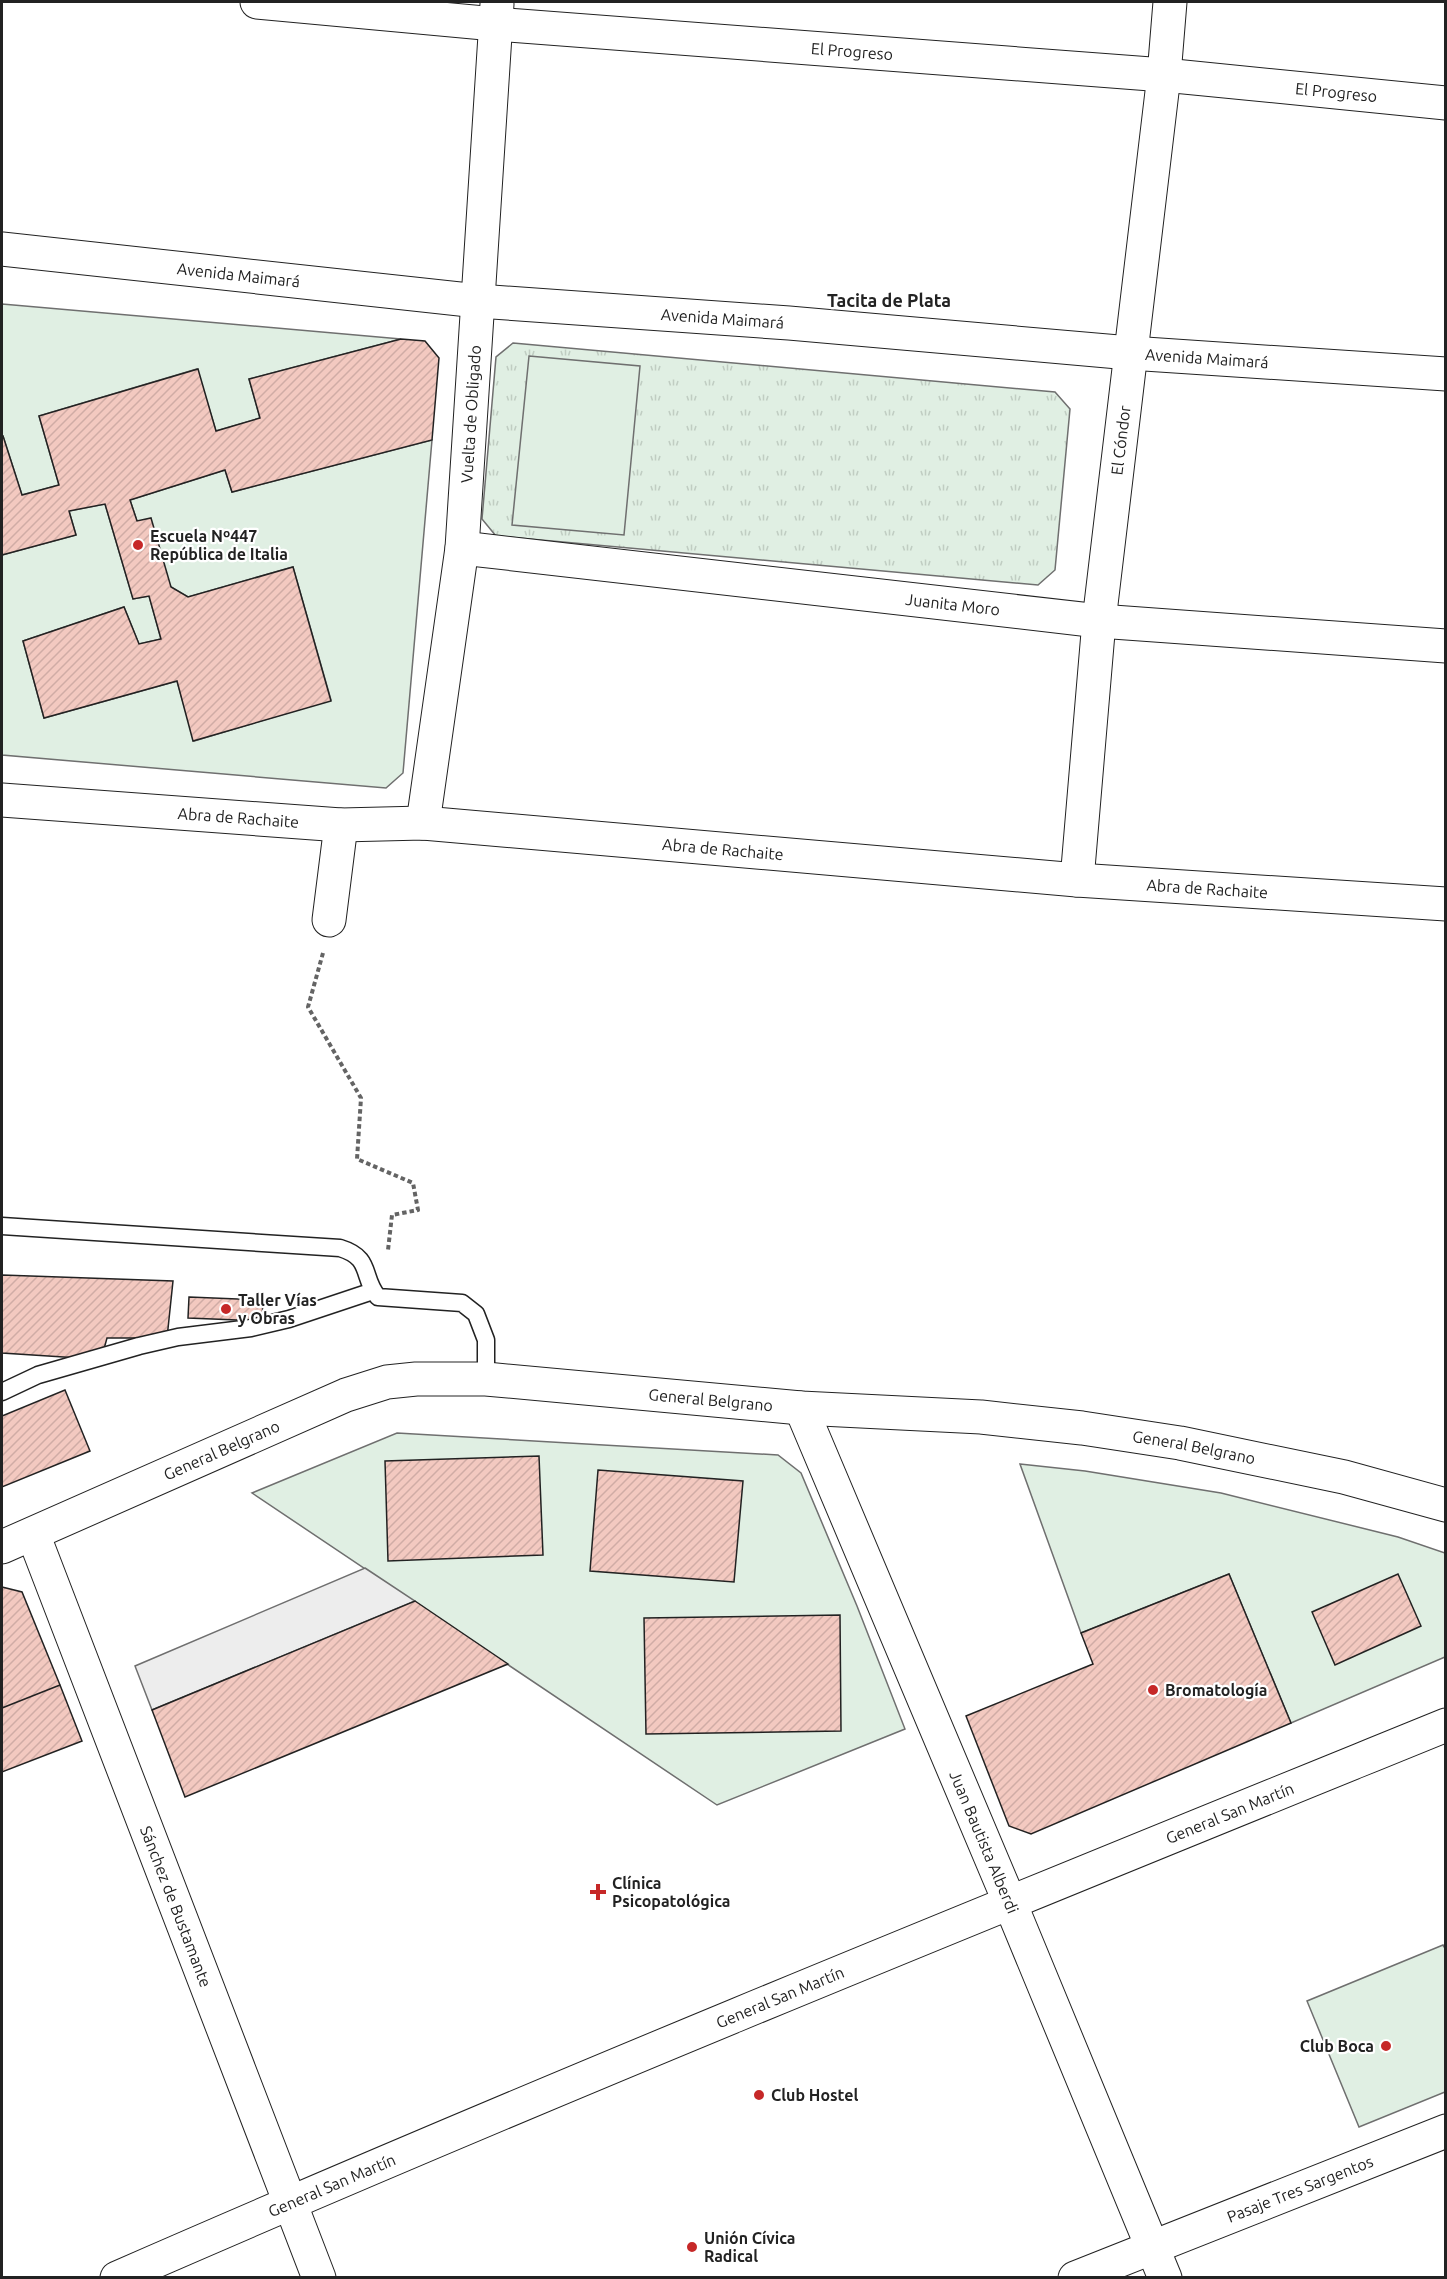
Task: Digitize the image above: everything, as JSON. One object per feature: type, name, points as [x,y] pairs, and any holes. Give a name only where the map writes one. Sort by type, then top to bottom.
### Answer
[{"type":"street","name":"El Progreso","points":[[257,2],[496,13],[1446,103]]},
{"type":"street","name":"El Cóndor","points":[[1077,880],[1099,621],[1164,75],[1170,2]]},
{"type":"street","name":"Vuelta de Obligado","points":[[423,823],[462,548],[496,13]]},
{"type":"street","name":"Avenida Maimará","points":[[2,249],[478,301],[800,324],[1130,353],[1446,374]]},
{"type":"street","name":"Juanita Moro","points":[[462,548],[1099,621],[1446,646]]},
{"type":"street","name":"Abra de Rachaite","points":[[2,800],[341,825],[423,823],[1077,880],[1446,904]]},
{"type":"street","points":[[329,920],[341,825]]},
{"type":"street","name":"General Belgrano","points":[[2,1547],[346,1395],[387,1382],[416,1379],[486,1379],[801,1408],[981,1417],[1082,1428],[1180,1443],[1266,1460],[1344,1477],[1446,1505]]},
{"type":"street","name":"Juan Bautista Alberdi","points":[[801,1408],[1010,1902],[1165,2277]]},
{"type":"street","name":"Sánchez de Bustamante","points":[[33,1534],[320,2277]]},
{"type":"street","name":"General San Martín","points":[[117,2277],[1010,1902],[1446,1725]]},
{"type":"street","name":"Pasaje Tres Sargentos","points":[[1075,2277],[1446,2131]]},
{"type":"lane","points":[[2,1226],[340,1248],[360,1259],[373,1291],[378,1297],[462,1303],[476,1314],[486,1340],[486,1379]]},
{"type":"lane","points":[[2,1392],[38,1375],[139,1346],[178,1337],[251,1328],[289,1319],[373,1291]]},
{"type":"path","points":[[324,952],[308,1007],[361,1098],[357,1159],[413,1183],[418,1210],[392,1215]]},
{"type":"green space","points":[[2,304],[401,339],[249,379],[260,418],[216,431],[197,369],[39,416],[59,485],[22,495],[2,436]]},
{"type":"green space","points":[[513,343],[1055,392],[1070,409],[1055,570],[1038,585],[496,536],[482,519],[496,357]]},
{"type":"green space","points":[[529,356],[640,366],[624,535],[512,525]]},
{"type":"green space","points":[[432,440],[403,773],[386,788],[2,755],[2,555],[76,535],[69,511],[105,504],[133,599],[149,596],[161,639],[139,644],[124,607],[23,641],[44,718],[177,681],[194,741],[331,700],[293,567],[188,597],[171,587],[137,521],[130,500],[225,470],[232,492]]},
{"type":"green space","points":[[397,1433],[778,1455],[801,1473],[857,1606],[905,1729],[717,1805],[252,1493]]},
{"type":"green space","points":[[1020,1464],[1085,1471],[1221,1493],[1398,1537],[1445,1553],[1445,1657],[1291,1723],[1229,1574],[1081,1633]]},
{"type":"green space","name":"Club Boca","points":[[1443,1945],[1446,1950],[1445,2092],[1359,2127],[1307,2001]]},
{"type":"shaded area","points":[[365,1568],[415,1601],[152,1710],[135,1666]]},
{"type":"building","name":"Escuela Nº447 República de Italia","points":[[401,339],[425,341],[439,358],[432,440],[232,492],[225,470],[130,500],[137,521],[151,518],[171,587],[188,597],[293,567],[331,701],[193,741],[177,681],[44,718],[23,641],[124,607],[139,644],[161,639],[149,596],[133,599],[105,504],[69,511],[76,535],[2,555],[2,436],[22,495],[59,485],[39,416],[198,369],[216,431],[260,418],[249,379]]},
{"type":"building","points":[[2,1275],[173,1281],[167,1338],[107,1338],[104,1349],[79,1358],[2,1353]]},
{"type":"building","name":"Taller Vías y Obras","points":[[189,1297],[263,1300],[262,1321],[188,1318]]},
{"type":"building","points":[[65,1390],[90,1451],[2,1487],[2,1416]]},
{"type":"building","points":[[539,1456],[543,1555],[388,1561],[385,1461]]},
{"type":"building","points":[[598,1470],[743,1481],[734,1582],[590,1571]]},
{"type":"building","name":"Bromatología","points":[[1229,1574],[1291,1723],[1031,1834],[1009,1826],[966,1716],[1093,1664],[1081,1633]]},
{"type":"building","points":[[1398,1574],[1421,1626],[1335,1665],[1312,1612]]},
{"type":"building","points":[[2,1587],[22,1592],[60,1685],[2,1708]]},
{"type":"building","points":[[415,1601],[508,1664],[185,1797],[152,1710]]},
{"type":"building","points":[[840,1615],[841,1731],[646,1734],[644,1618]]},
{"type":"building","points":[[60,1685],[82,1741],[2,1772],[2,1708]]},
{"type":"place","name":"Escuela Nº447 República de Italia","points":[[138,545]]},
{"type":"place","name":"Taller Vías y Obras","points":[[226,1309]]},
{"type":"place","name":"Bromatología","points":[[1153,1690]]},
{"type":"place","name":"Clínica Psicopatológica","points":[[598,1892]]},
{"type":"place","name":"Club Boca","points":[[1386,2046]]},
{"type":"place","name":"Club Hostel","points":[[759,2095]]},
{"type":"place","name":"Unión Cívica Radical","points":[[692,2247]]},
{"type":"district","name":"Tacita de Plata","points":[[889,300]]}]
